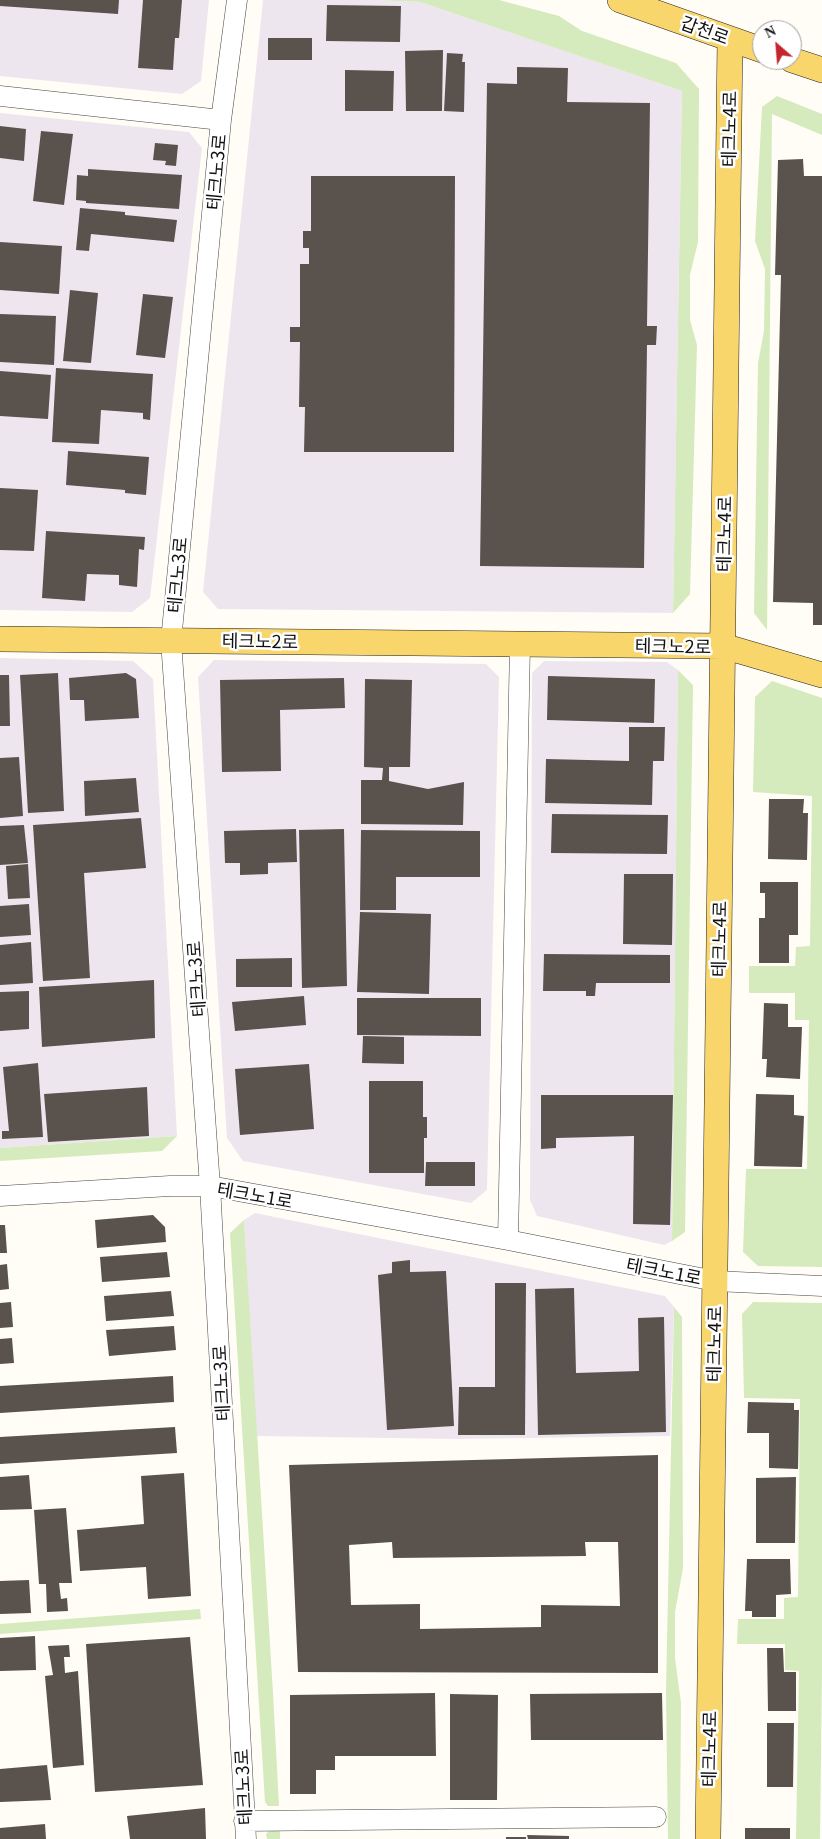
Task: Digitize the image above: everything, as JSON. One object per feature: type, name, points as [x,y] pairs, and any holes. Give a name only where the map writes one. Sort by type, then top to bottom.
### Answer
[{"type":"main road","name":"갑천로","points":[[620,0],[752,47]]},
{"type":"main road","name":"테크노4로","points":[[708,1839],[730,39]]},
{"type":"main road","points":[[802,63],[822,70]]},
{"type":"main road","name":"테크노2로","points":[[0,639],[723,646],[822,675]]},
{"type":"street","name":"테크노3로","points":[[237,0],[221,120],[171,640],[210,1186],[245,1830]]},
{"type":"street","name":"테크노3로","points":[[0,96],[221,120]]},
{"type":"street","points":[[508,1240],[520,644]]},
{"type":"street","name":"테크노1로","points":[[0,1196],[170,1186],[210,1186],[508,1240],[715,1281],[822,1286]]},
{"type":"street","points":[[245,1830],[656,1817]]},
{"type":"shaded area","points":[[0,0],[209,0],[201,81],[182,94],[0,76]]},
{"type":"shaded area","points":[[263,0],[420,2],[682,91],[673,613],[218,609],[203,592]]},
{"type":"shaded area","points":[[0,113],[189,132],[202,148],[150,598],[132,612],[0,610]]},
{"type":"shaded area","points":[[0,658],[133,661],[153,679],[177,1136],[0,1148]]},
{"type":"shaded area","points":[[214,660],[486,664],[499,677],[487,1190],[471,1203],[243,1161],[227,1138],[198,677]]},
{"type":"shaded area","points":[[544,661],[667,662],[678,670],[672,1241],[664,1245],[537,1216],[530,1200],[532,673]]},
{"type":"shaded area","points":[[255,1213],[665,1296],[674,1307],[670,1436],[457,1439],[256,1436],[244,1220]]},
{"type":"green space","points":[[375,0],[499,0],[559,16],[582,31],[676,63],[699,89],[698,242],[690,275],[690,320],[697,345],[690,594],[673,613],[682,91],[420,2]]},
{"type":"green space","points":[[777,96],[822,114],[822,135],[772,114],[767,630],[754,613],[758,363],[764,331],[765,269],[755,241],[762,107]]},
{"type":"green space","points":[[678,670],[693,685],[685,1232],[672,1241]]},
{"type":"green space","points":[[772,681],[822,698],[822,1267],[758,1266],[743,1252],[746,1169],[807,1169],[809,1020],[795,1020],[795,993],[749,993],[749,966],[795,966],[796,947],[810,946],[812,796],[753,792],[755,697]]},
{"type":"green space","points":[[177,1136],[162,1151],[0,1161],[0,1148]]},
{"type":"green space","points":[[244,1220],[279,1806],[268,1806],[265,1802],[230,1233]]},
{"type":"green space","points":[[753,1302],[822,1303],[820,1839],[796,1839],[799,1671],[785,1670],[785,1644],[737,1644],[738,1619],[784,1619],[784,1598],[798,1597],[800,1399],[744,1398],[742,1314]]},
{"type":"green space","points":[[674,1307],[682,1317],[683,1568],[675,1612],[675,1658],[681,1703],[680,1839],[668,1839],[666,1691]]},
{"type":"green space","points":[[200,1609],[201,1619],[0,1634],[0,1624]]},
{"type":"green space","points":[[271,1829],[280,1829],[280,1839],[267,1839],[266,1834]]},
{"type":"building","points":[[0,0],[119,0],[118,14],[0,6]]},
{"type":"building","points":[[143,0],[182,0],[179,38],[175,38],[173,70],[138,68]]},
{"type":"building","points":[[327,5],[401,6],[400,42],[326,41]]},
{"type":"building","points":[[268,38],[312,38],[312,60],[268,60]]},
{"type":"building","points":[[443,50],[442,111],[406,111],[405,51]]},
{"type":"building","points":[[447,53],[463,54],[462,62],[465,62],[464,112],[444,111]]},
{"type":"building","points":[[517,67],[568,68],[567,102],[650,103],[647,326],[657,326],[656,345],[647,345],[644,568],[480,566],[487,83],[517,84]]},
{"type":"building","points":[[345,70],[394,71],[393,111],[345,111]]},
{"type":"building","points":[[0,126],[26,129],[24,161],[0,158]]},
{"type":"building","points":[[41,131],[73,134],[64,205],[33,201]]},
{"type":"building","points":[[155,143],[178,145],[176,166],[165,165],[166,161],[153,160]]},
{"type":"building","points":[[803,159],[804,176],[822,176],[822,625],[813,625],[813,603],[773,602],[781,275],[775,275],[778,160]]},
{"type":"building","points":[[88,169],[182,175],[179,209],[86,203],[86,201],[76,200],[77,175],[88,176]]},
{"type":"building","points":[[311,176],[455,176],[454,452],[304,452],[305,407],[299,407],[300,342],[290,342],[290,327],[300,327],[300,264],[309,264],[309,248],[303,248],[303,231],[311,231]]},
{"type":"building","points":[[80,208],[125,212],[125,215],[177,220],[174,242],[91,234],[89,251],[76,250]]},
{"type":"building","points":[[0,242],[62,246],[59,294],[0,290]]},
{"type":"building","points":[[70,290],[98,293],[91,363],[63,361]]},
{"type":"building","points":[[143,294],[173,297],[165,358],[136,355]]},
{"type":"building","points":[[0,314],[56,316],[54,365],[0,362]]},
{"type":"building","points":[[56,368],[153,374],[150,420],[143,419],[143,413],[101,410],[99,444],[52,442]]},
{"type":"building","points":[[0,371],[51,375],[48,419],[0,416]]},
{"type":"building","points":[[68,451],[149,457],[146,495],[125,493],[125,490],[66,485]]},
{"type":"building","points":[[0,488],[38,490],[34,551],[0,550]]},
{"type":"building","points":[[46,531],[145,537],[144,550],[139,549],[137,587],[119,585],[119,575],[87,574],[85,601],[42,598]]},
{"type":"building","points":[[58,673],[64,811],[28,813],[20,675]]},
{"type":"building","points":[[126,673],[136,679],[139,718],[85,721],[84,700],[70,700],[69,678]]},
{"type":"building","points":[[0,675],[9,675],[10,726],[0,726]]},
{"type":"building","points":[[548,676],[655,679],[654,723],[547,720]]},
{"type":"building","points":[[344,678],[345,708],[280,710],[281,771],[222,772],[220,680]]},
{"type":"building","points":[[365,679],[412,680],[410,767],[389,767],[389,781],[428,789],[464,782],[463,825],[361,824],[361,780],[382,780],[383,768],[364,767]]},
{"type":"building","points":[[629,727],[665,727],[664,761],[653,761],[652,805],[545,803],[546,759],[629,761]]},
{"type":"building","points":[[19,757],[23,816],[0,818],[0,758]]},
{"type":"building","points":[[136,778],[139,812],[85,816],[84,781]]},
{"type":"building","points":[[769,799],[804,799],[803,813],[808,813],[807,860],[768,859]]},
{"type":"building","points":[[552,814],[668,815],[667,854],[551,853]]},
{"type":"building","points":[[141,818],[146,868],[84,873],[90,978],[43,981],[33,825]]},
{"type":"building","points":[[24,825],[28,863],[0,865],[0,826]]},
{"type":"building","points":[[296,829],[297,862],[268,863],[268,874],[240,875],[240,863],[225,863],[224,831]]},
{"type":"building","points":[[344,829],[347,986],[302,988],[299,830]]},
{"type":"building","points":[[361,830],[480,831],[480,877],[396,877],[396,910],[360,910]]},
{"type":"building","points":[[28,864],[30,898],[8,899],[6,866]]},
{"type":"building","points":[[624,874],[673,874],[672,945],[623,944]]},
{"type":"building","points":[[760,882],[798,882],[798,935],[789,935],[789,963],[759,963],[759,918],[765,918],[765,893],[760,893]]},
{"type":"building","points":[[29,904],[31,935],[0,937],[0,906]]},
{"type":"building","points":[[360,912],[431,914],[429,994],[357,992]]},
{"type":"building","points":[[31,942],[33,983],[0,985],[0,945]]},
{"type":"building","points":[[544,954],[670,955],[670,983],[596,983],[595,996],[586,996],[586,991],[543,991]]},
{"type":"building","points":[[292,958],[292,987],[236,987],[236,959]]},
{"type":"building","points":[[154,980],[155,1038],[42,1047],[39,987]]},
{"type":"building","points":[[29,991],[29,1029],[0,1031],[0,992]]},
{"type":"building","points":[[304,996],[306,1025],[235,1031],[232,1002]]},
{"type":"building","points":[[357,998],[481,998],[481,1036],[357,1035]]},
{"type":"building","points":[[764,1003],[788,1004],[788,1027],[802,1027],[800,1079],[766,1077],[767,1059],[762,1059]]},
{"type":"building","points":[[363,1036],[404,1037],[404,1064],[362,1063]]},
{"type":"building","points":[[38,1063],[43,1137],[2,1139],[2,1131],[9,1131],[3,1067]]},
{"type":"building","points":[[309,1064],[314,1129],[240,1135],[235,1069]]},
{"type":"building","points":[[369,1081],[423,1081],[423,1117],[427,1117],[427,1138],[424,1138],[424,1173],[369,1173]]},
{"type":"building","points":[[147,1087],[149,1136],[48,1142],[44,1094]]},
{"type":"building","points":[[756,1094],[794,1095],[794,1115],[804,1116],[802,1167],[754,1166]]},
{"type":"building","points":[[541,1095],[673,1095],[670,1225],[633,1224],[634,1136],[556,1138],[556,1148],[541,1149]]},
{"type":"building","points":[[426,1162],[475,1162],[475,1186],[425,1186]]},
{"type":"building","points":[[153,1215],[165,1227],[166,1242],[97,1248],[95,1220]]},
{"type":"building","points":[[0,1225],[5,1225],[7,1253],[0,1253]]},
{"type":"building","points":[[167,1252],[170,1277],[102,1282],[100,1257]]},
{"type":"building","points":[[410,1260],[410,1272],[446,1271],[454,1426],[387,1430],[378,1275],[392,1273],[392,1262]]},
{"type":"building","points":[[7,1264],[9,1289],[0,1290],[0,1265]]},
{"type":"building","points":[[495,1283],[526,1283],[525,1435],[458,1435],[459,1387],[495,1387]]},
{"type":"building","points":[[574,1288],[576,1373],[639,1371],[638,1318],[664,1317],[666,1432],[538,1435],[535,1289]]},
{"type":"building","points":[[171,1291],[174,1316],[106,1321],[104,1296]]},
{"type":"building","points":[[11,1302],[13,1327],[0,1328],[0,1303]]},
{"type":"building","points":[[174,1326],[176,1350],[109,1356],[106,1330]]},
{"type":"building","points":[[12,1338],[14,1363],[0,1364],[0,1339]]},
{"type":"building","points":[[173,1376],[174,1402],[0,1413],[0,1386]]},
{"type":"building","points":[[748,1402],[794,1403],[794,1410],[799,1410],[798,1469],[769,1468],[769,1433],[747,1433]]},
{"type":"building","points":[[175,1427],[177,1453],[0,1464],[0,1437]]},
{"type":"building","points":[[658,1455],[658,1673],[298,1672],[289,1465]],"holes":[[[392,1542],[393,1558],[586,1556],[585,1542],[618,1542],[620,1606],[541,1605],[541,1627],[420,1629],[420,1604],[351,1605],[349,1545]]]},
{"type":"building","points":[[184,1473],[191,1596],[148,1599],[146,1567],[80,1571],[77,1530],[144,1524],[141,1476]]},
{"type":"building","points":[[29,1475],[32,1509],[0,1510],[0,1477]]},
{"type":"building","points":[[796,1477],[795,1543],[756,1543],[756,1478]]},
{"type":"building","points":[[66,1508],[72,1583],[59,1583],[61,1599],[67,1598],[68,1611],[47,1612],[46,1584],[39,1584],[34,1510]]},
{"type":"building","points":[[747,1559],[790,1559],[791,1594],[776,1595],[776,1617],[752,1617],[752,1611],[745,1611]]},
{"type":"building","points":[[29,1580],[31,1613],[0,1614],[0,1581]]},
{"type":"building","points":[[35,1636],[36,1670],[0,1671],[0,1638]]},
{"type":"building","points":[[190,1637],[203,1785],[95,1792],[86,1644]]},
{"type":"building","points":[[69,1645],[70,1657],[64,1657],[65,1673],[78,1671],[84,1765],[53,1768],[45,1676],[53,1675],[48,1646]]},
{"type":"building","points":[[767,1648],[783,1648],[784,1672],[796,1672],[796,1711],[768,1711]]},
{"type":"building","points":[[435,1693],[436,1756],[335,1756],[335,1770],[316,1770],[316,1794],[290,1794],[290,1695]]},
{"type":"building","points":[[662,1693],[663,1740],[531,1740],[530,1694]]},
{"type":"building","points":[[450,1694],[498,1695],[497,1800],[450,1800]]},
{"type":"building","points":[[767,1723],[794,1723],[793,1787],[767,1787]]},
{"type":"building","points":[[47,1765],[51,1800],[0,1802],[0,1769]]},
{"type":"building","points":[[205,1808],[206,1839],[130,1839],[127,1816]]},
{"type":"building","points":[[45,1824],[46,1839],[0,1839],[0,1828]]},
{"type":"building","points":[[745,1828],[790,1828],[790,1839],[745,1839]]},
{"type":"building","points":[[527,1835],[569,1836],[569,1839],[528,1839]]},
{"type":"building","points":[[506,1837],[526,1837],[526,1839],[506,1839]]}]
